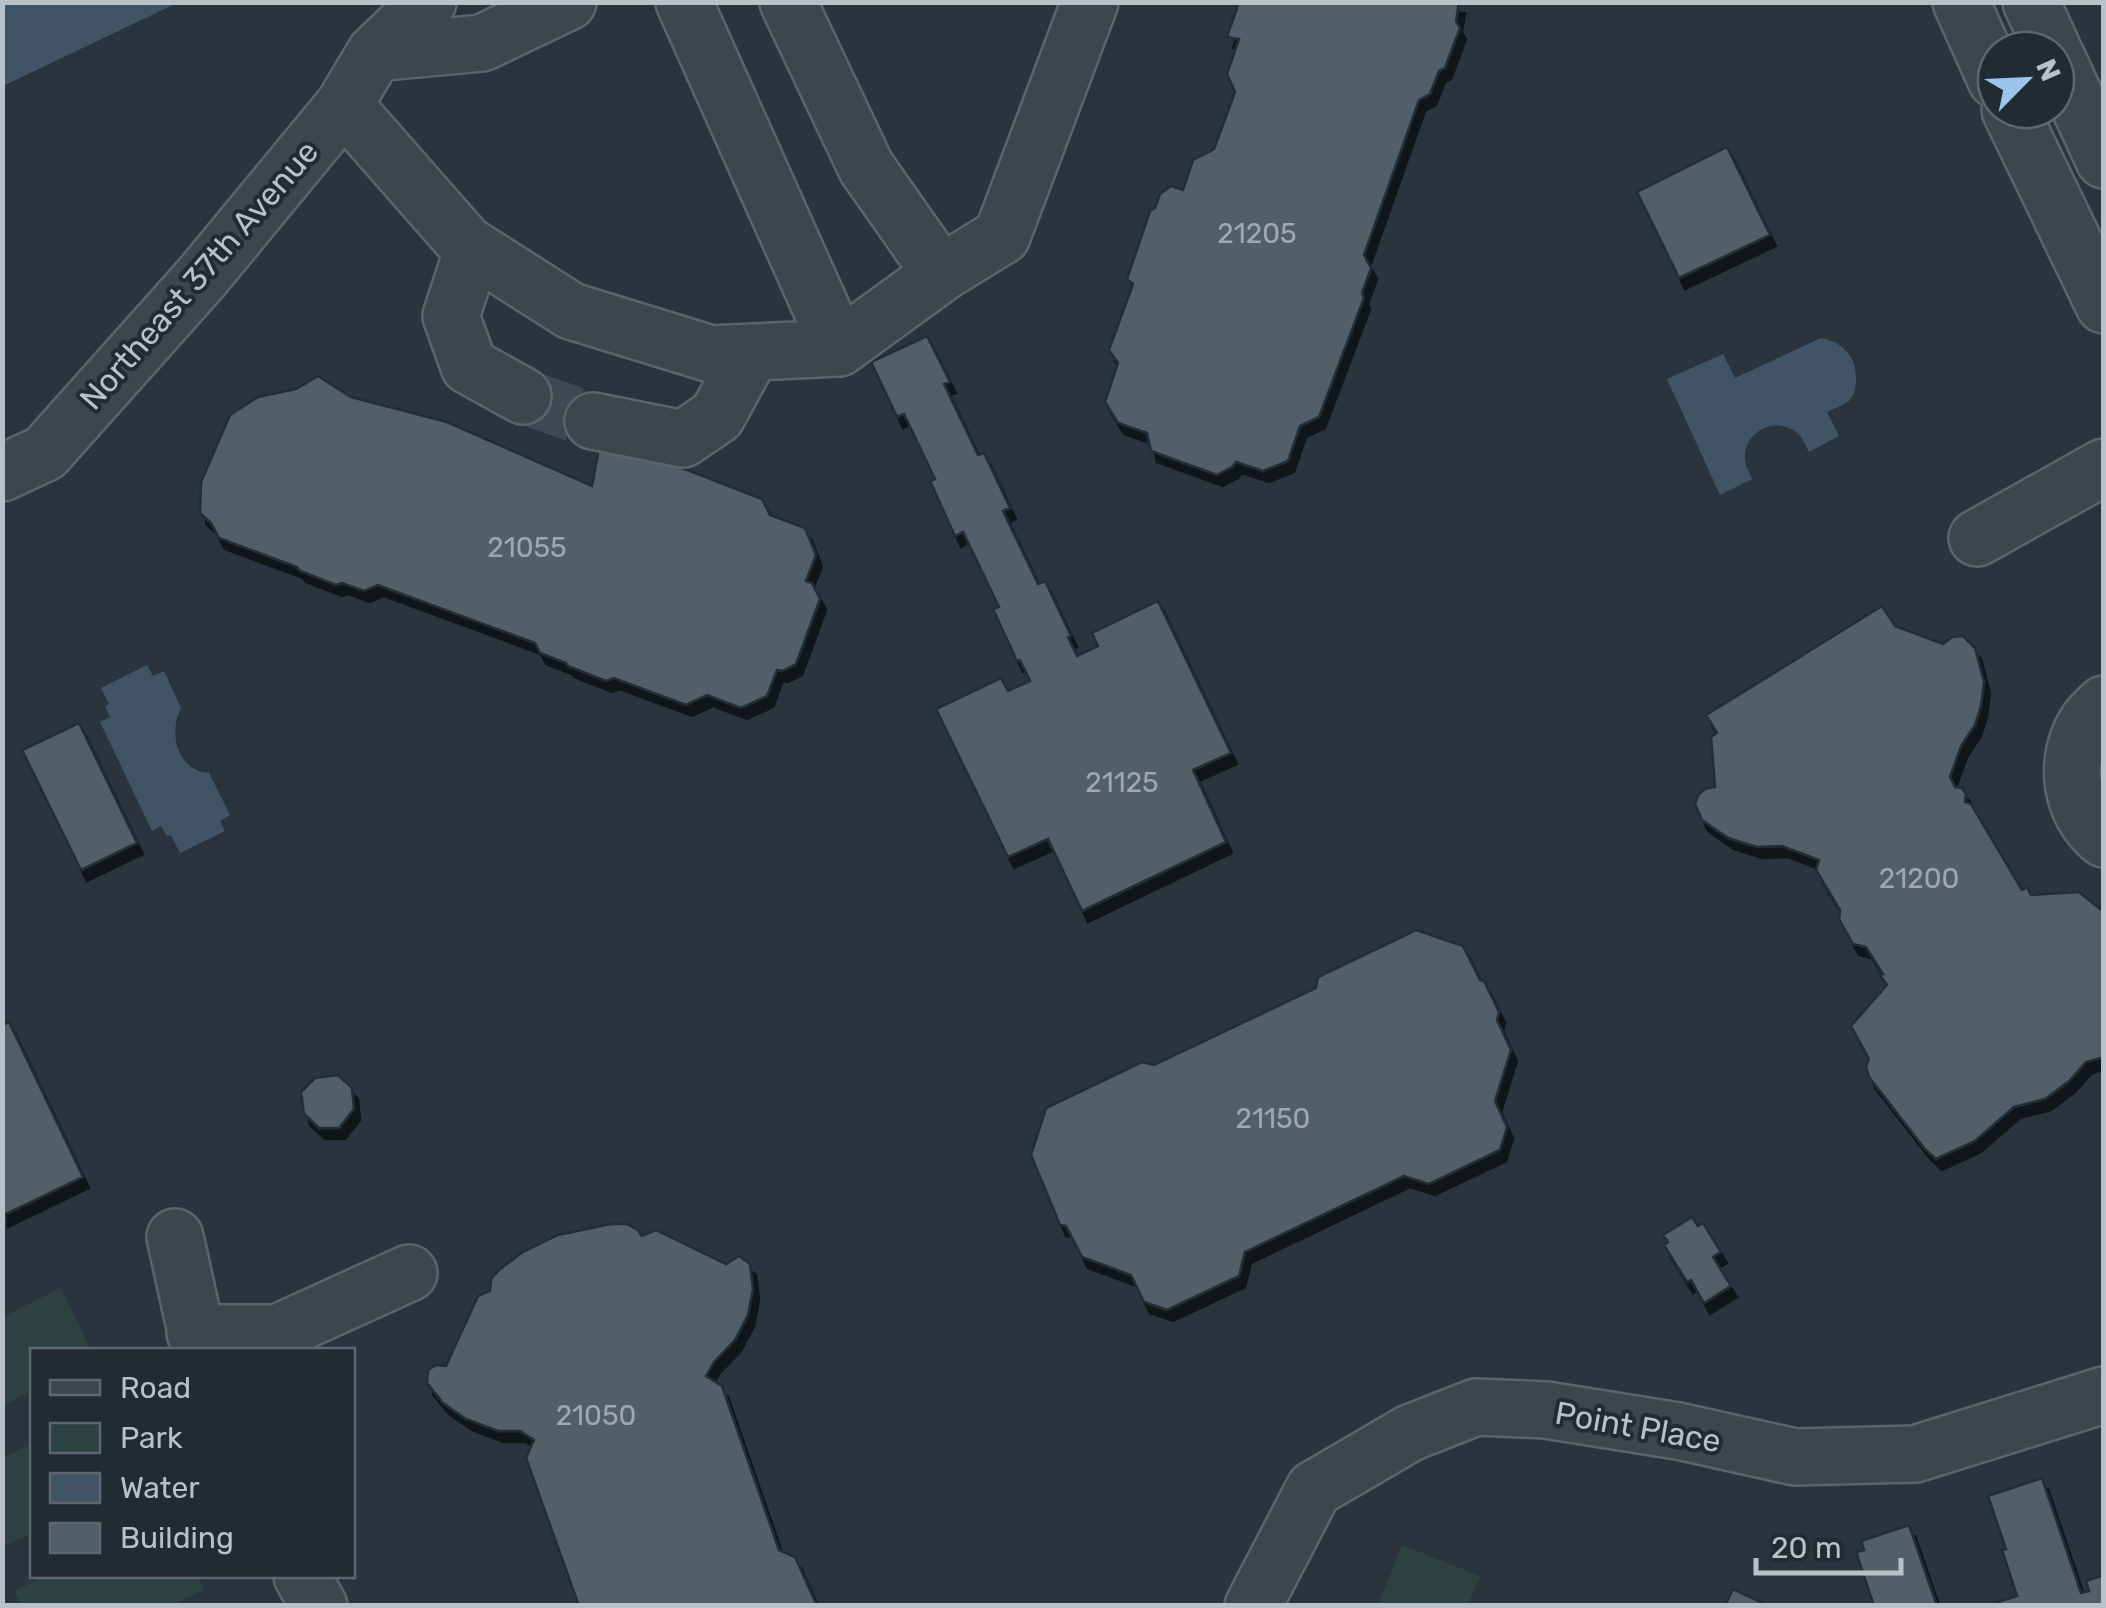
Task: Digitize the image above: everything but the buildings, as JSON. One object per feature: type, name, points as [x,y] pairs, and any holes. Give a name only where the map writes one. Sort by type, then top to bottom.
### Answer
[{"type":"street","name":"Northeast 37th Avenue","points":[[2,473],[46,452],[202,277],[344,105],[375,54],[428,2]]},
{"type":"street","points":[[375,54],[482,44],[568,2]]},
{"type":"street","points":[[684,2],[840,348]]},
{"type":"street","points":[[788,2],[866,167],[941,274]]},
{"type":"street","points":[[344,105],[472,249],[571,311],[711,354],[840,348],[941,274],[1002,236],[1090,2]]},
{"type":"street","points":[[1961,2],[1976,35]]},
{"type":"street","points":[[2031,2],[2044,30]]},
{"type":"street","points":[[2076,100],[2104,160]]},
{"type":"street","points":[[2020,130],[2104,305]]},
{"type":"street","points":[[472,249],[451,316],[469,366],[523,396]]},
{"type":"street","points":[[594,421],[683,439],[717,416],[752,352]]},
{"type":"street","points":[[1977,538],[2104,467]]},
{"type":"street","points":[[2104,704],[2088,721],[2075,746],[2071,775],[2077,804],[2094,831],[2104,839]]},
{"type":"street","points":[[175,1237],[197,1342],[277,1333],[409,1272]]},
{"type":"street","name":"Point Place","points":[[1254,1606],[1314,1489],[1410,1433],[1476,1407],[1546,1410],[1678,1431],[1795,1457],[1915,1454],[2104,1394]]},
{"type":"street","points":[[303,1578],[319,1606]]},
{"type":"green space","points":[[61,1288],[90,1348],[30,1348],[30,1392],[3,1406],[3,1317]]},
{"type":"green space","points":[[30,1445],[30,1534],[3,1547],[3,1458]]},
{"type":"green space","points":[[1402,1545],[1480,1576],[1468,1605],[1378,1605]]},
{"type":"green space","points":[[42,1578],[199,1578],[204,1590],[171,1605],[21,1605],[14,1591]]},
{"type":"water","points":[[3,2],[177,2],[177,3],[3,86]]},
{"type":"water","points":[[1821,338],[1846,351],[1855,369],[1851,399],[1827,412],[1839,436],[1809,452],[1800,435],[1787,427],[1763,429],[1750,439],[1745,455],[1752,479],[1720,495],[1667,379],[1723,354],[1735,378]]},
{"type":"water","points":[[147,665],[153,676],[164,671],[181,708],[175,728],[178,749],[189,766],[209,773],[230,815],[220,821],[225,831],[180,853],[161,826],[152,831],[100,722],[110,717],[101,688]]},
{"type":"tunnel","points":[[523,396],[593,421]]}]
